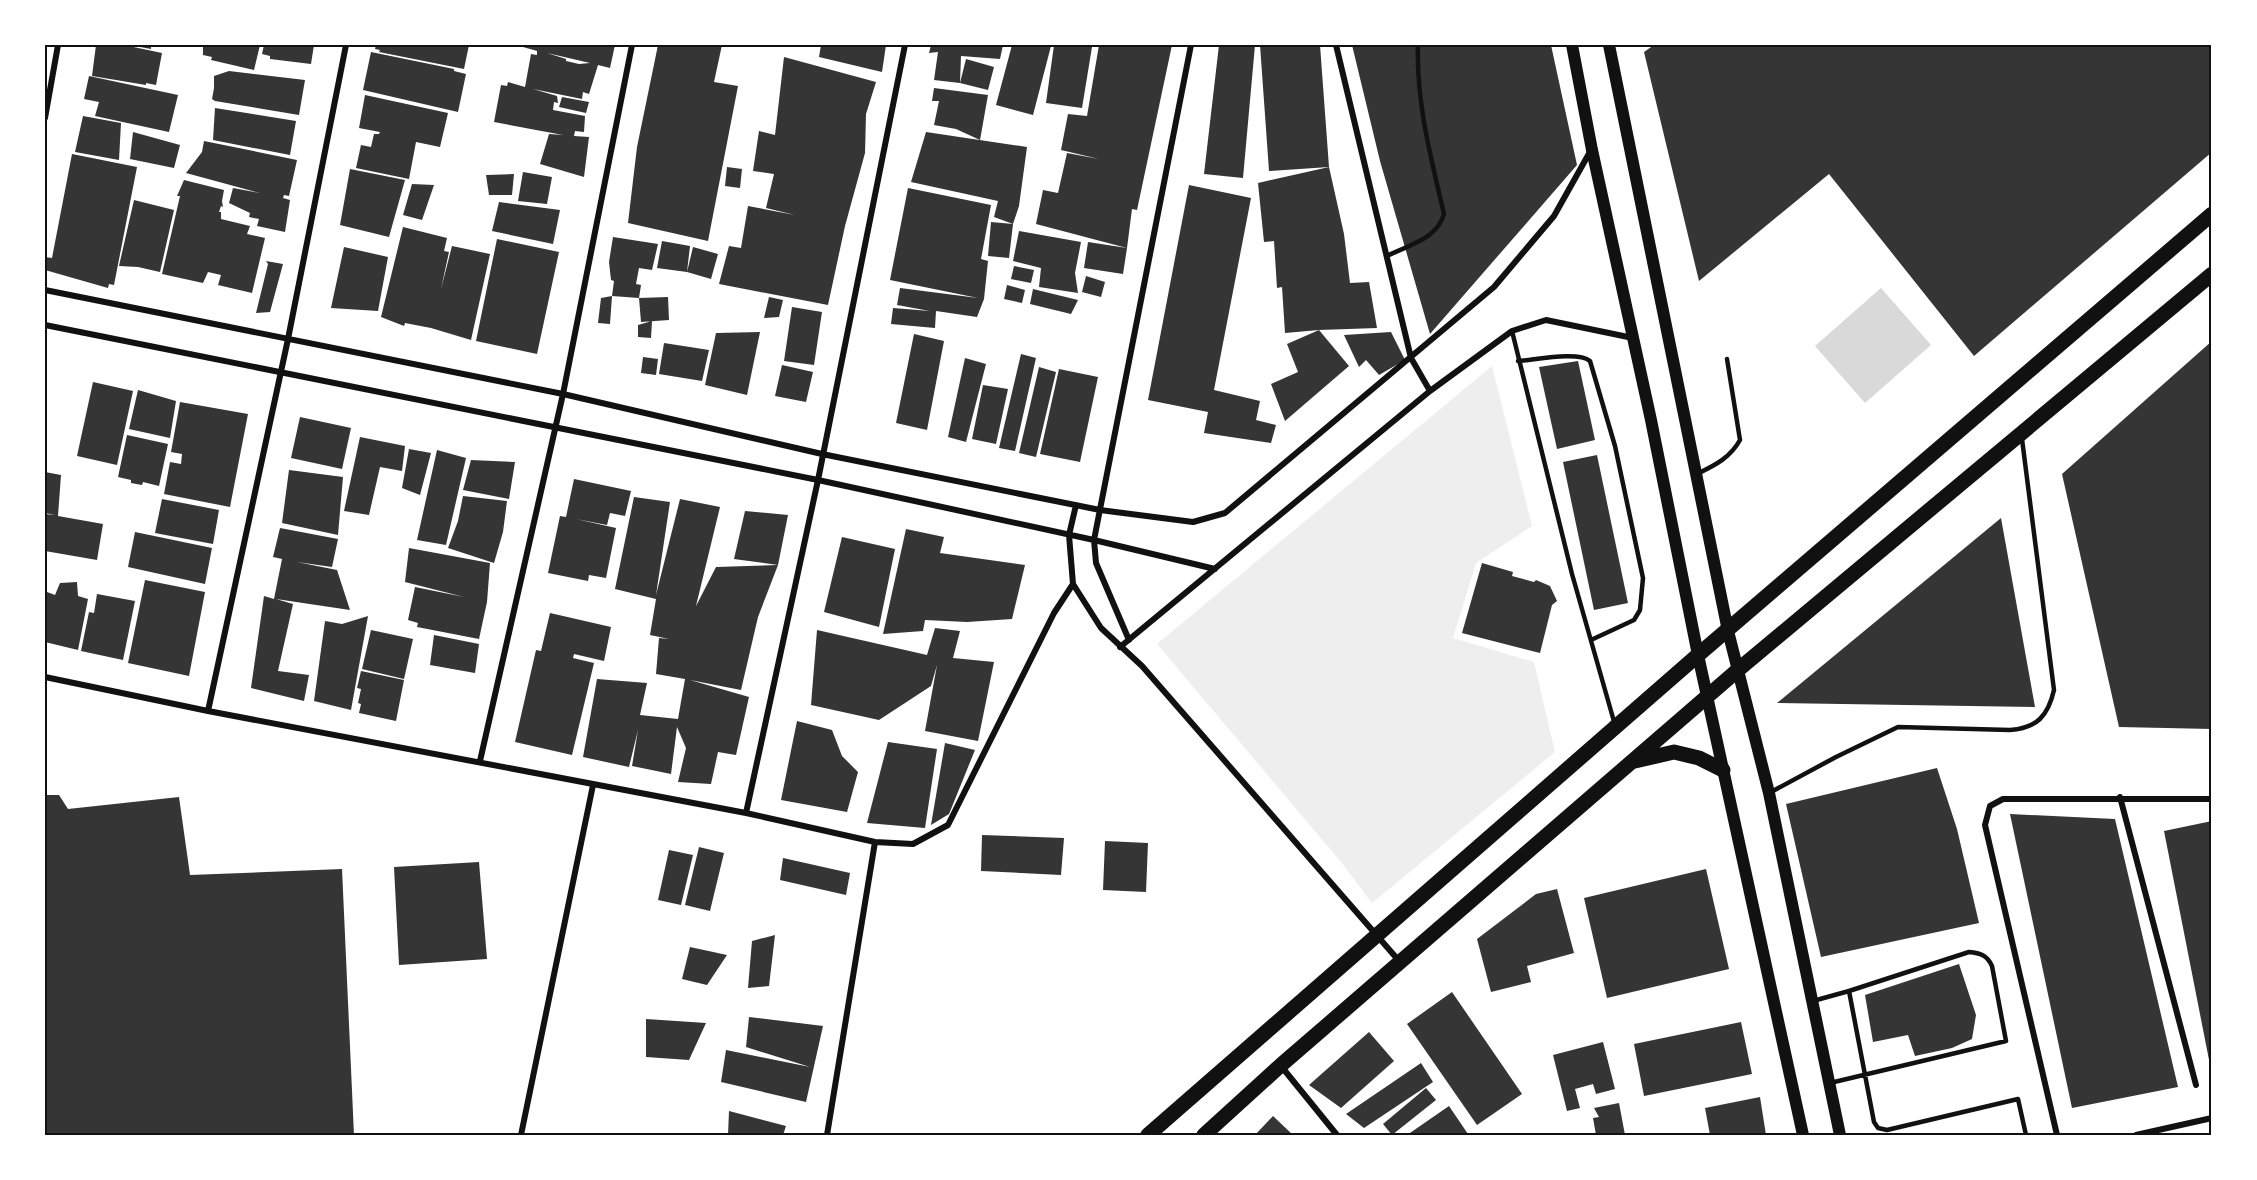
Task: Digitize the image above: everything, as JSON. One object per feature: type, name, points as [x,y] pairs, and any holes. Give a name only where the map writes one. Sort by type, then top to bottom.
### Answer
[{"type":"main road","points":[[1572,45],[1698,655],[1803,1135]]},
{"type":"main road","points":[[1609,45],[1728,631],[1770,793],[1840,1135]]},
{"type":"main road","points":[[1148,1135],[1698,655],[2212,214]]},
{"type":"main road","points":[[1204,1135],[1281,1065],[1739,669],[2212,274]]},
{"type":"main road","points":[[1632,761],[1674,752],[1699,758],[1723,770]]},
{"type":"street","points":[[45,118],[58,45]]},
{"type":"street","points":[[208,711],[282,371],[346,45]]},
{"type":"street","points":[[480,761],[563,394],[632,45]]},
{"type":"street","points":[[746,813],[818,480],[905,45]]},
{"type":"street","points":[[1129,640],[1096,563],[1094,540],[1191,45]]},
{"type":"street","points":[[1336,45],[1412,357],[1430,392]]},
{"type":"street","points":[[45,290],[563,394],[822,454],[1100,510],[1194,522],[1225,513],[1494,287],[1554,216],[1592,150]]},
{"type":"street","points":[[1120,647],[1430,392],[1512,331],[1546,320],[1633,338]]},
{"type":"street","points":[[45,325],[818,480],[1094,540],[1215,569]]},
{"type":"street","points":[[1076,505],[1069,535],[1073,584],[1101,628],[1142,666],[1401,963]]},
{"type":"street","points":[[45,677],[208,711],[746,813],[875,842],[913,844],[948,825],[1054,613],[1073,584]]},
{"type":"street","points":[[521,1135],[593,785]]},
{"type":"street","points":[[2120,797],[2196,1085]]},
{"type":"street","points":[[2057,1135],[1985,825],[1990,806],[2003,799],[2120,797],[2212,799]]},
{"type":"street","points":[[827,1135],[875,842]]},
{"type":"street","points":[[1281,1065],[1337,1135]]},
{"type":"street","points":[[2136,1135],[2212,1118]]},
{"type":"lane","points":[[1387,256],[1432,234],[1441,226],[1444,214],[1425,130],[1417,63],[1418,45]]},
{"type":"lane","points":[[1512,331],[1615,727]]},
{"type":"lane","points":[[1518,361],[1573,356],[1585,357],[1590,361],[1615,446],[1643,578],[1641,610],[1634,620],[1591,640]]},
{"type":"lane","points":[[1697,474],[1723,460],[1735,450],[1740,440],[1727,359]]},
{"type":"lane","points":[[1770,793],[1898,727],[2026,729],[2040,719],[2051,704],[2054,690],[2021,433]]},
{"type":"lane","points":[[1813,1001],[1969,952],[1983,955],[1989,959],[1992,966],[2006,1041],[1830,1083]]},
{"type":"lane","points":[[1849,991],[1874,1122],[1878,1128],[1887,1130],[2018,1099],[2026,1135]]},
{"type":"shaded area","points":[[1881,288],[1931,345],[1865,403],[1815,346]]},
{"type":"shaded area","points":[[1492,366],[1532,526],[1476,563],[1453,638],[1534,662],[1555,752],[1372,903],[1341,862],[1157,644]]},
{"type":"building","points":[[96,45],[124,45],[162,53],[156,85],[92,76]]},
{"type":"building","points":[[151,45],[151,49],[135,46]]},
{"type":"building","points":[[203,45],[260,45],[254,70],[211,60],[212,57],[203,55]]},
{"type":"building","points":[[264,45],[314,45],[311,64],[270,59],[270,56],[262,54]]},
{"type":"building","points":[[376,45],[469,45],[464,69],[379,52],[380,50],[375,49]]},
{"type":"building","points":[[516,45],[615,45],[610,68],[598,65],[589,94],[583,92],[582,99],[533,89],[557,96],[558,103],[554,102],[553,110],[585,116],[584,132],[575,131],[574,136],[589,137],[584,177],[540,164],[549,134],[563,135],[494,122],[501,85],[507,86],[508,82],[525,87],[531,54],[537,55],[537,51]],"holes":[[[547,53],[590,63],[579,64],[566,61],[566,59]]]},
{"type":"building","points":[[658,45],[722,45],[714,82],[738,86],[708,241],[628,223],[637,147]]},
{"type":"building","points":[[821,45],[886,45],[882,72],[819,57]]},
{"type":"building","points":[[931,45],[1003,45],[1000,59],[961,56],[960,83],[934,80],[938,52],[929,53]]},
{"type":"building","points":[[1012,45],[1051,46],[1033,115],[996,105]]},
{"type":"building","points":[[1054,45],[1092,47],[1082,108],[1046,103]]},
{"type":"building","points":[[1099,45],[1172,45],[1137,210],[1132,209],[1127,248],[1036,224],[1043,190],[1058,193],[1067,153],[1099,159],[1061,150],[1068,114],[1087,116]]},
{"type":"building","points":[[1219,45],[1255,45],[1243,178],[1204,174]]},
{"type":"building","points":[[1260,45],[1320,45],[1329,167],[1269,171]]},
{"type":"building","points":[[1352,45],[1551,45],[1577,165],[1430,334],[1380,161]]},
{"type":"building","points":[[1654,45],[2212,45],[2212,152],[1974,356],[1829,174],[1699,281],[1644,52]]},
{"type":"building","points":[[371,52],[454,69],[454,71],[466,74],[458,112],[363,90]]},
{"type":"building","points":[[784,57],[876,82],[866,114],[865,153],[845,226],[828,305],[719,284],[729,246],[741,248],[748,206],[795,215],[766,208],[774,174],[753,171],[759,131],[775,135]]},
{"type":"building","points":[[966,59],[994,67],[988,90],[960,83]]},
{"type":"building","points":[[229,71],[305,80],[299,115],[215,101],[212,99],[214,76]]},
{"type":"building","points":[[89,76],[178,95],[169,132],[95,116],[99,102],[84,99]]},
{"type":"building","points":[[934,88],[988,95],[980,140],[956,129],[934,125],[939,101],[932,101]]},
{"type":"building","points":[[365,95],[448,113],[440,147],[416,142],[409,179],[356,168],[361,145],[371,147],[374,134],[380,132],[359,128]]},
{"type":"building","points":[[562,97],[589,102],[586,113],[559,107]]},
{"type":"building","points":[[215,108],[296,121],[290,155],[213,140]]},
{"type":"building","points":[[83,116],[121,123],[119,160],[75,152]]},
{"type":"building","points":[[133,132],[180,145],[174,168],[130,159]]},
{"type":"building","points":[[926,132],[1027,147],[1019,206],[1013,224],[994,217],[998,201],[911,182]]},
{"type":"building","points":[[204,141],[297,160],[289,196],[284,195],[283,198],[290,200],[285,232],[257,226],[259,219],[249,217],[250,213],[229,203],[233,188],[260,193],[186,173],[202,152]]},
{"type":"building","points":[[72,154],[137,167],[114,285],[109,284],[108,288],[45,270],[45,257],[52,258]]},
{"type":"building","points":[[727,167],[742,169],[740,188],[725,186]]},
{"type":"building","points":[[1329,167],[1344,234],[1350,283],[1369,282],[1377,328],[1285,333],[1282,287],[1277,288],[1274,241],[1264,242],[1258,183]]},
{"type":"building","points":[[350,169],[405,180],[389,237],[340,225]]},
{"type":"building","points":[[523,172],[552,177],[547,204],[518,201]]},
{"type":"building","points":[[514,174],[512,195],[489,195],[486,175]]},
{"type":"building","points":[[184,180],[224,190],[223,207],[221,206],[219,212],[221,212],[221,219],[250,226],[247,234],[265,238],[252,293],[218,285],[221,275],[208,272],[203,283],[162,274],[180,196],[177,196]]},
{"type":"building","points":[[412,184],[434,185],[422,220],[403,215]]},
{"type":"building","points":[[1189,185],[1251,198],[1214,390],[1260,401],[1256,420],[1276,425],[1271,443],[1204,433],[1208,412],[1148,400]]},
{"type":"building","points":[[908,188],[991,205],[981,259],[988,261],[984,299],[977,317],[936,311],[935,328],[891,324],[893,308],[930,311],[897,305],[900,288],[978,298],[890,280]]},
{"type":"building","points":[[134,200],[174,210],[160,272],[119,266]]},
{"type":"building","points":[[499,202],[560,210],[553,244],[492,231]]},
{"type":"building","points":[[991,222],[1013,224],[1009,258],[988,256]]},
{"type":"building","points":[[403,227],[447,238],[444,251],[449,252],[441,289],[452,246],[490,254],[471,340],[431,328],[405,323],[404,326],[381,317]]},
{"type":"building","points":[[1019,231],[1081,242],[1075,273],[1078,293],[1039,287],[1041,268],[1013,261]]},
{"type":"building","points":[[613,237],[658,244],[652,270],[639,268],[636,284],[641,285],[639,298],[612,296],[614,281],[611,280],[609,262]]},
{"type":"building","points":[[497,239],[559,252],[537,354],[476,341]]},
{"type":"building","points":[[662,241],[690,246],[687,272],[657,268]]},
{"type":"building","points":[[1088,242],[1127,248],[1123,274],[1084,268]]},
{"type":"building","points":[[344,247],[388,257],[378,311],[331,308]]},
{"type":"building","points":[[693,247],[718,254],[711,279],[687,272]]},
{"type":"building","points":[[266,261],[283,264],[270,312],[256,313],[268,264]]},
{"type":"building","points":[[1014,266],[1034,270],[1031,283],[1011,279]]},
{"type":"building","points":[[1086,276],[1105,282],[1101,297],[1082,292]]},
{"type":"building","points":[[1007,285],[1025,290],[1022,303],[1004,299]]},
{"type":"building","points":[[1033,289],[1078,300],[1071,314],[1030,304]]},
{"type":"building","points":[[612,296],[610,324],[598,323],[601,298]]},
{"type":"building","points":[[668,297],[669,320],[641,322],[639,298]]},
{"type":"building","points":[[769,297],[783,300],[779,317],[764,318]]},
{"type":"building","points":[[792,307],[822,312],[814,365],[784,361]]},
{"type":"building","points":[[652,321],[651,338],[638,337],[638,325]]},
{"type":"building","points":[[1319,330],[1349,366],[1285,421],[1271,384],[1298,372],[1287,344]]},
{"type":"building","points":[[760,332],[747,395],[705,385],[716,333]]},
{"type":"building","points":[[1391,332],[1405,360],[1379,375],[1366,360],[1359,367],[1344,335]]},
{"type":"building","points":[[914,334],[944,341],[927,430],[896,423]]},
{"type":"building","points":[[2212,341],[2212,729],[2119,727],[2062,474]]},
{"type":"building","points":[[664,343],[709,350],[702,381],[659,374]]},
{"type":"building","points":[[1021,354],[1036,358],[1015,451],[999,448]]},
{"type":"building","points":[[643,357],[658,359],[656,375],[641,373]]},
{"type":"building","points":[[965,358],[986,364],[966,442],[948,437]]},
{"type":"building","points":[[1578,361],[1595,440],[1557,449],[1539,367]]},
{"type":"building","points":[[782,365],[813,372],[806,402],[775,396]]},
{"type":"building","points":[[1039,367],[1056,372],[1036,457],[1019,453]]},
{"type":"building","points":[[1059,369],[1098,377],[1080,462],[1040,454]]},
{"type":"building","points":[[93,382],[133,391],[117,465],[77,456]]},
{"type":"building","points":[[983,385],[1008,389],[996,444],[972,439]]},
{"type":"building","points":[[138,390],[176,401],[170,438],[129,429]]},
{"type":"building","points":[[180,402],[248,414],[230,507],[164,494],[170,462],[181,464],[182,454],[171,452]]},
{"type":"building","points":[[300,417],[351,428],[342,469],[291,458]]},
{"type":"building","points":[[127,435],[168,444],[159,486],[143,482],[142,485],[131,483],[131,480],[118,477]]},
{"type":"building","points":[[360,437],[405,446],[402,471],[380,467],[369,515],[344,511]]},
{"type":"building","points":[[409,449],[431,453],[420,495],[402,488]]},
{"type":"building","points":[[437,450],[466,458],[446,545],[417,540]]},
{"type":"building","points":[[1597,455],[1628,603],[1594,610],[1563,462]]},
{"type":"building","points":[[471,460],[515,462],[509,499],[463,490]]},
{"type":"building","points":[[289,470],[343,477],[338,535],[282,523]]},
{"type":"building","points":[[45,472],[61,475],[58,516],[103,524],[97,560],[45,551],[45,514],[55,515],[45,513]]},
{"type":"building","points":[[574,479],[631,491],[625,516],[610,513],[607,525],[576,519],[616,528],[606,578],[589,575],[588,581],[548,573],[560,516],[566,517]]},
{"type":"building","points":[[463,496],[507,501],[503,532],[494,563],[448,548],[458,521]]},
{"type":"building","points":[[634,497],[670,502],[656,595],[680,499],[720,507],[696,606],[716,567],[778,565],[758,617],[741,690],[690,680],[749,697],[736,755],[718,752],[711,784],[678,782],[686,748],[677,727],[671,774],[632,766],[638,730],[629,767],[583,757],[597,679],[647,683],[640,715],[678,719],[685,679],[656,674],[659,638],[669,639],[650,635],[656,599],[615,589]]},
{"type":"building","points":[[162,499],[219,510],[213,544],[155,533]]},
{"type":"building","points":[[745,511],[788,515],[778,565],[734,559]]},
{"type":"building","points":[[2001,518],[2035,707],[1777,703]]},
{"type":"building","points":[[280,528],[338,539],[332,567],[297,562],[337,570],[350,610],[276,599],[293,604],[278,671],[309,675],[304,701],[251,688],[264,596],[274,599],[282,559],[273,557]]},
{"type":"building","points":[[906,529],[944,537],[940,553],[1025,565],[1012,619],[967,622],[925,620],[923,631],[883,634]]},
{"type":"building","points":[[135,532],[212,548],[205,584],[128,567]]},
{"type":"building","points":[[842,537],[895,549],[879,627],[824,612]]},
{"type":"building","points":[[409,548],[490,563],[487,602],[479,639],[417,627],[418,623],[408,620],[415,587],[464,597],[405,582]]},
{"type":"building","points":[[1482,563],[1513,572],[1512,576],[1534,582],[1536,580],[1550,586],[1557,601],[1552,605],[1540,653],[1462,633]]},
{"type":"building","points":[[145,580],[205,592],[189,676],[128,663]]},
{"type":"building","points":[[77,582],[78,596],[88,599],[78,650],[45,642],[47,592],[55,595],[60,583]]},
{"type":"building","points":[[97,594],[135,601],[123,660],[81,651],[89,612],[94,613]]},
{"type":"building","points":[[550,613],[611,627],[604,661],[574,654],[573,658],[594,663],[572,755],[515,742],[536,650],[541,651]]},
{"type":"building","points":[[368,616],[351,710],[314,701],[325,621],[342,624]]},
{"type":"building","points":[[935,628],[960,631],[953,658],[994,662],[978,741],[925,731],[937,665],[931,686],[879,720],[811,705],[817,630],[927,655]]},
{"type":"building","points":[[371,630],[413,639],[404,679],[362,669]]},
{"type":"building","points":[[434,635],[479,644],[475,673],[430,665]]},
{"type":"building","points":[[361,671],[404,680],[396,721],[359,713],[361,704],[358,703],[361,689],[357,688]]},
{"type":"building","points":[[797,721],[832,730],[842,756],[858,772],[847,812],[781,800]]},
{"type":"building","points":[[888,742],[937,749],[925,828],[867,823]]},
{"type":"building","points":[[945,743],[975,750],[949,814],[931,825]]},
{"type":"building","points":[[1937,768],[1957,829],[1979,923],[1821,957],[1786,804]]},
{"type":"building","points":[[45,795],[59,795],[68,809],[179,797],[190,875],[342,869],[354,1135],[45,1135]]},
{"type":"building","points":[[2010,814],[2115,819],[2178,1087],[2072,1108]]},
{"type":"building","points":[[2212,821],[2212,1070],[2211,1070],[2164,831]]},
{"type":"building","points":[[982,835],[1064,838],[1061,875],[981,871]]},
{"type":"building","points":[[1105,841],[1148,843],[1146,892],[1103,890]]},
{"type":"building","points":[[699,847],[724,853],[710,911],[685,905]]},
{"type":"building","points":[[669,850],[693,855],[681,905],[658,900]]},
{"type":"building","points":[[783,858],[850,873],[846,895],[780,880]]},
{"type":"building","points":[[479,862],[487,959],[399,965],[394,867]]},
{"type":"building","points":[[1706,869],[1729,969],[1607,998],[1584,898]]},
{"type":"building","points":[[1557,889],[1574,953],[1527,966],[1531,982],[1491,992],[1477,939],[1536,894]]},
{"type":"building","points":[[775,935],[769,986],[748,988],[752,941]]},
{"type":"building","points":[[690,947],[727,955],[707,985],[682,979]]},
{"type":"building","points":[[1959,964],[1976,1015],[1972,1039],[1952,1048],[1915,1056],[1908,1035],[1873,1042],[1865,995]]},
{"type":"building","points":[[1452,992],[1522,1094],[1477,1125],[1407,1024]]},
{"type":"building","points":[[749,1017],[823,1026],[806,1102],[721,1082],[726,1050],[810,1067],[746,1047]]},
{"type":"building","points":[[646,1019],[706,1023],[689,1060],[646,1057]]},
{"type":"building","points":[[1741,1022],[1752,1074],[1644,1096],[1634,1044]]},
{"type":"building","points":[[1369,1032],[1394,1061],[1341,1108],[1309,1085]]},
{"type":"building","points":[[1603,1042],[1615,1089],[1596,1094],[1593,1084],[1575,1089],[1580,1108],[1567,1111],[1553,1055]]},
{"type":"building","points":[[1421,1063],[1433,1082],[1364,1128],[1346,1114]]},
{"type":"building","points":[[1426,1088],[1436,1100],[1392,1135],[1383,1124]]},
{"type":"building","points":[[1760,1097],[1766,1135],[1710,1135],[1705,1108]]},
{"type":"building","points":[[1619,1103],[1625,1135],[1596,1135],[1593,1118],[1599,1117],[1594,1108]]},
{"type":"building","points":[[1449,1106],[1468,1134],[1407,1135]]},
{"type":"building","points":[[729,1111],[786,1126],[783,1135],[728,1135]]},
{"type":"building","points":[[1273,1116],[1293,1135],[1255,1135]]}]
